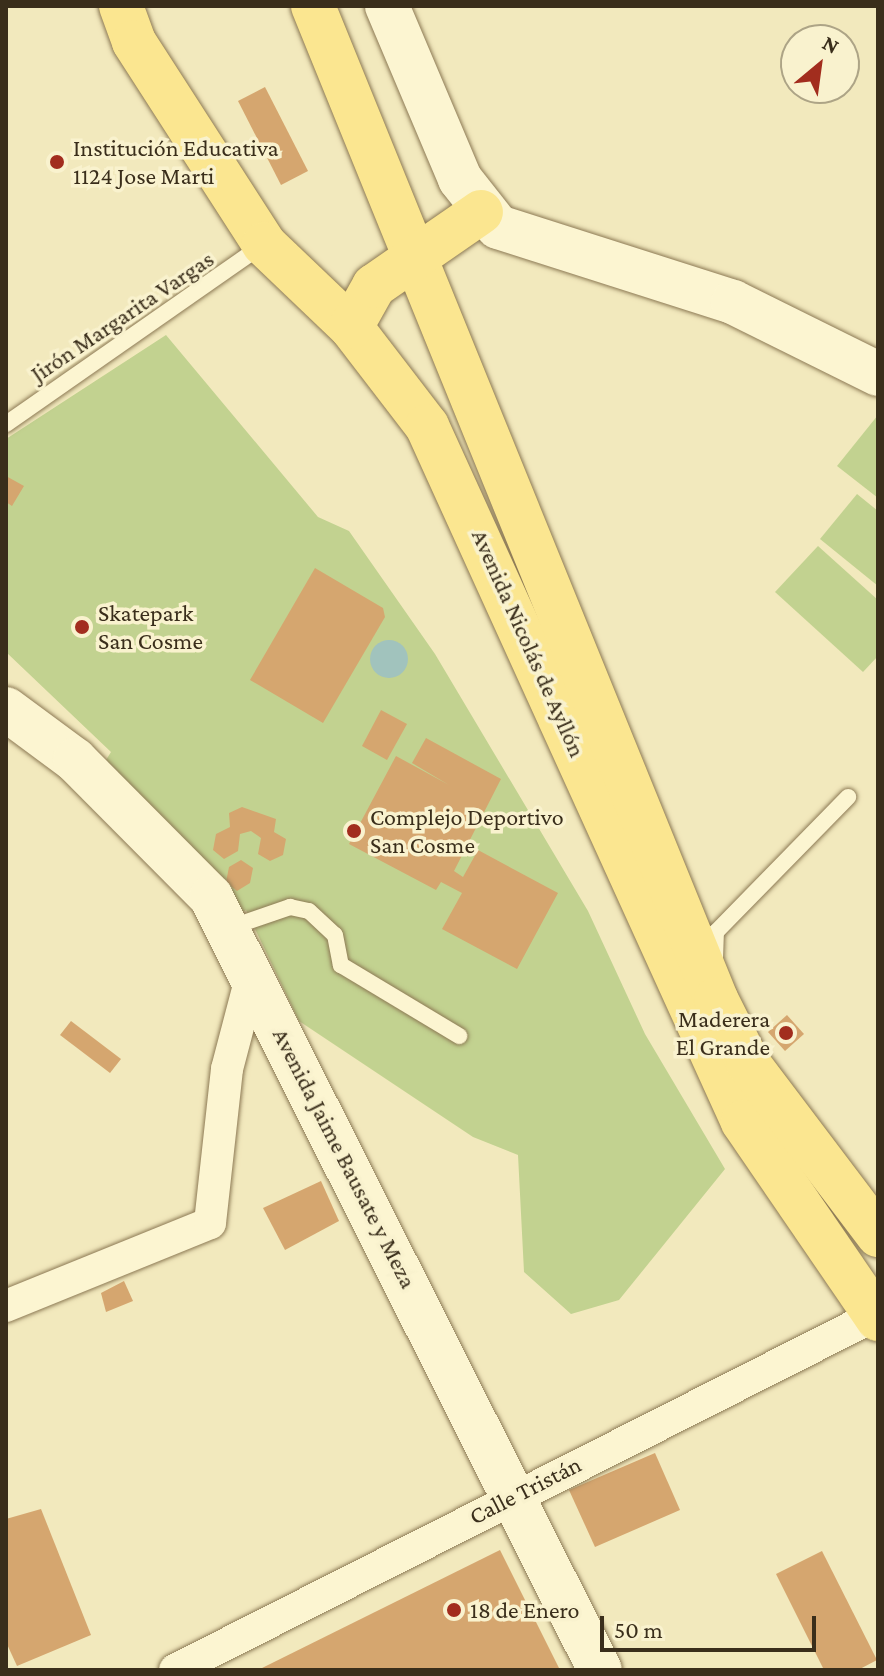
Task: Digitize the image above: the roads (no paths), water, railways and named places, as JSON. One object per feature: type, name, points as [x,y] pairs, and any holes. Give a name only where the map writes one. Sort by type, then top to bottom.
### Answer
[{"type":"main road","name":"Avenida Nicolás de Ayllón","points":[[121,6],[134,42],[264,244],[351,327],[427,426],[453,476],[743,1122],[877,1316]]},
{"type":"main road","name":"Avenida Nicolás de Ayllón","points":[[313,6],[413,260],[716,999],[748,1063],[878,1235]]},
{"type":"main road","points":[[351,327],[374,286],[481,212]]},
{"type":"street","points":[[387,6],[481,212],[522,239],[733,302],[878,374]]},
{"type":"street","name":"Avenida Jaime Bausate y Meza","points":[[6,709],[75,760],[211,897],[600,1670]]},
{"type":"street","points":[[6,1306],[165,1238],[210,1223],[227,1069],[252,974]]},
{"type":"street","name":"Calle Tristán","points":[[175,1670],[514,1495],[877,1316]]},
{"type":"lane","name":"Jirón Margarita Vargas","points":[[6,424],[264,244]]},
{"type":"lane","points":[[848,797],[716,932],[713,947],[748,1039],[878,1215]]},
{"type":"lane","points":[[227,928],[278,910],[309,911],[331,928],[341,965],[459,1036]]},
{"type":"water","points":[[389,640],[402,646],[408,659],[402,672],[389,678],[376,672],[370,659],[376,646]]},
{"type":"place","name":"Institución Educativa 1124 Jose Marti","points":[[57,162]]},
{"type":"place","name":"Skatepark San Cosme","points":[[82,627]]},
{"type":"place","name":"Complejo Deportivo San Cosme","points":[[354,831]]},
{"type":"place","name":"Maderera El Grande","points":[[786,1033]]},
{"type":"place","name":"18 de Enero","points":[[454,1610]]}]
